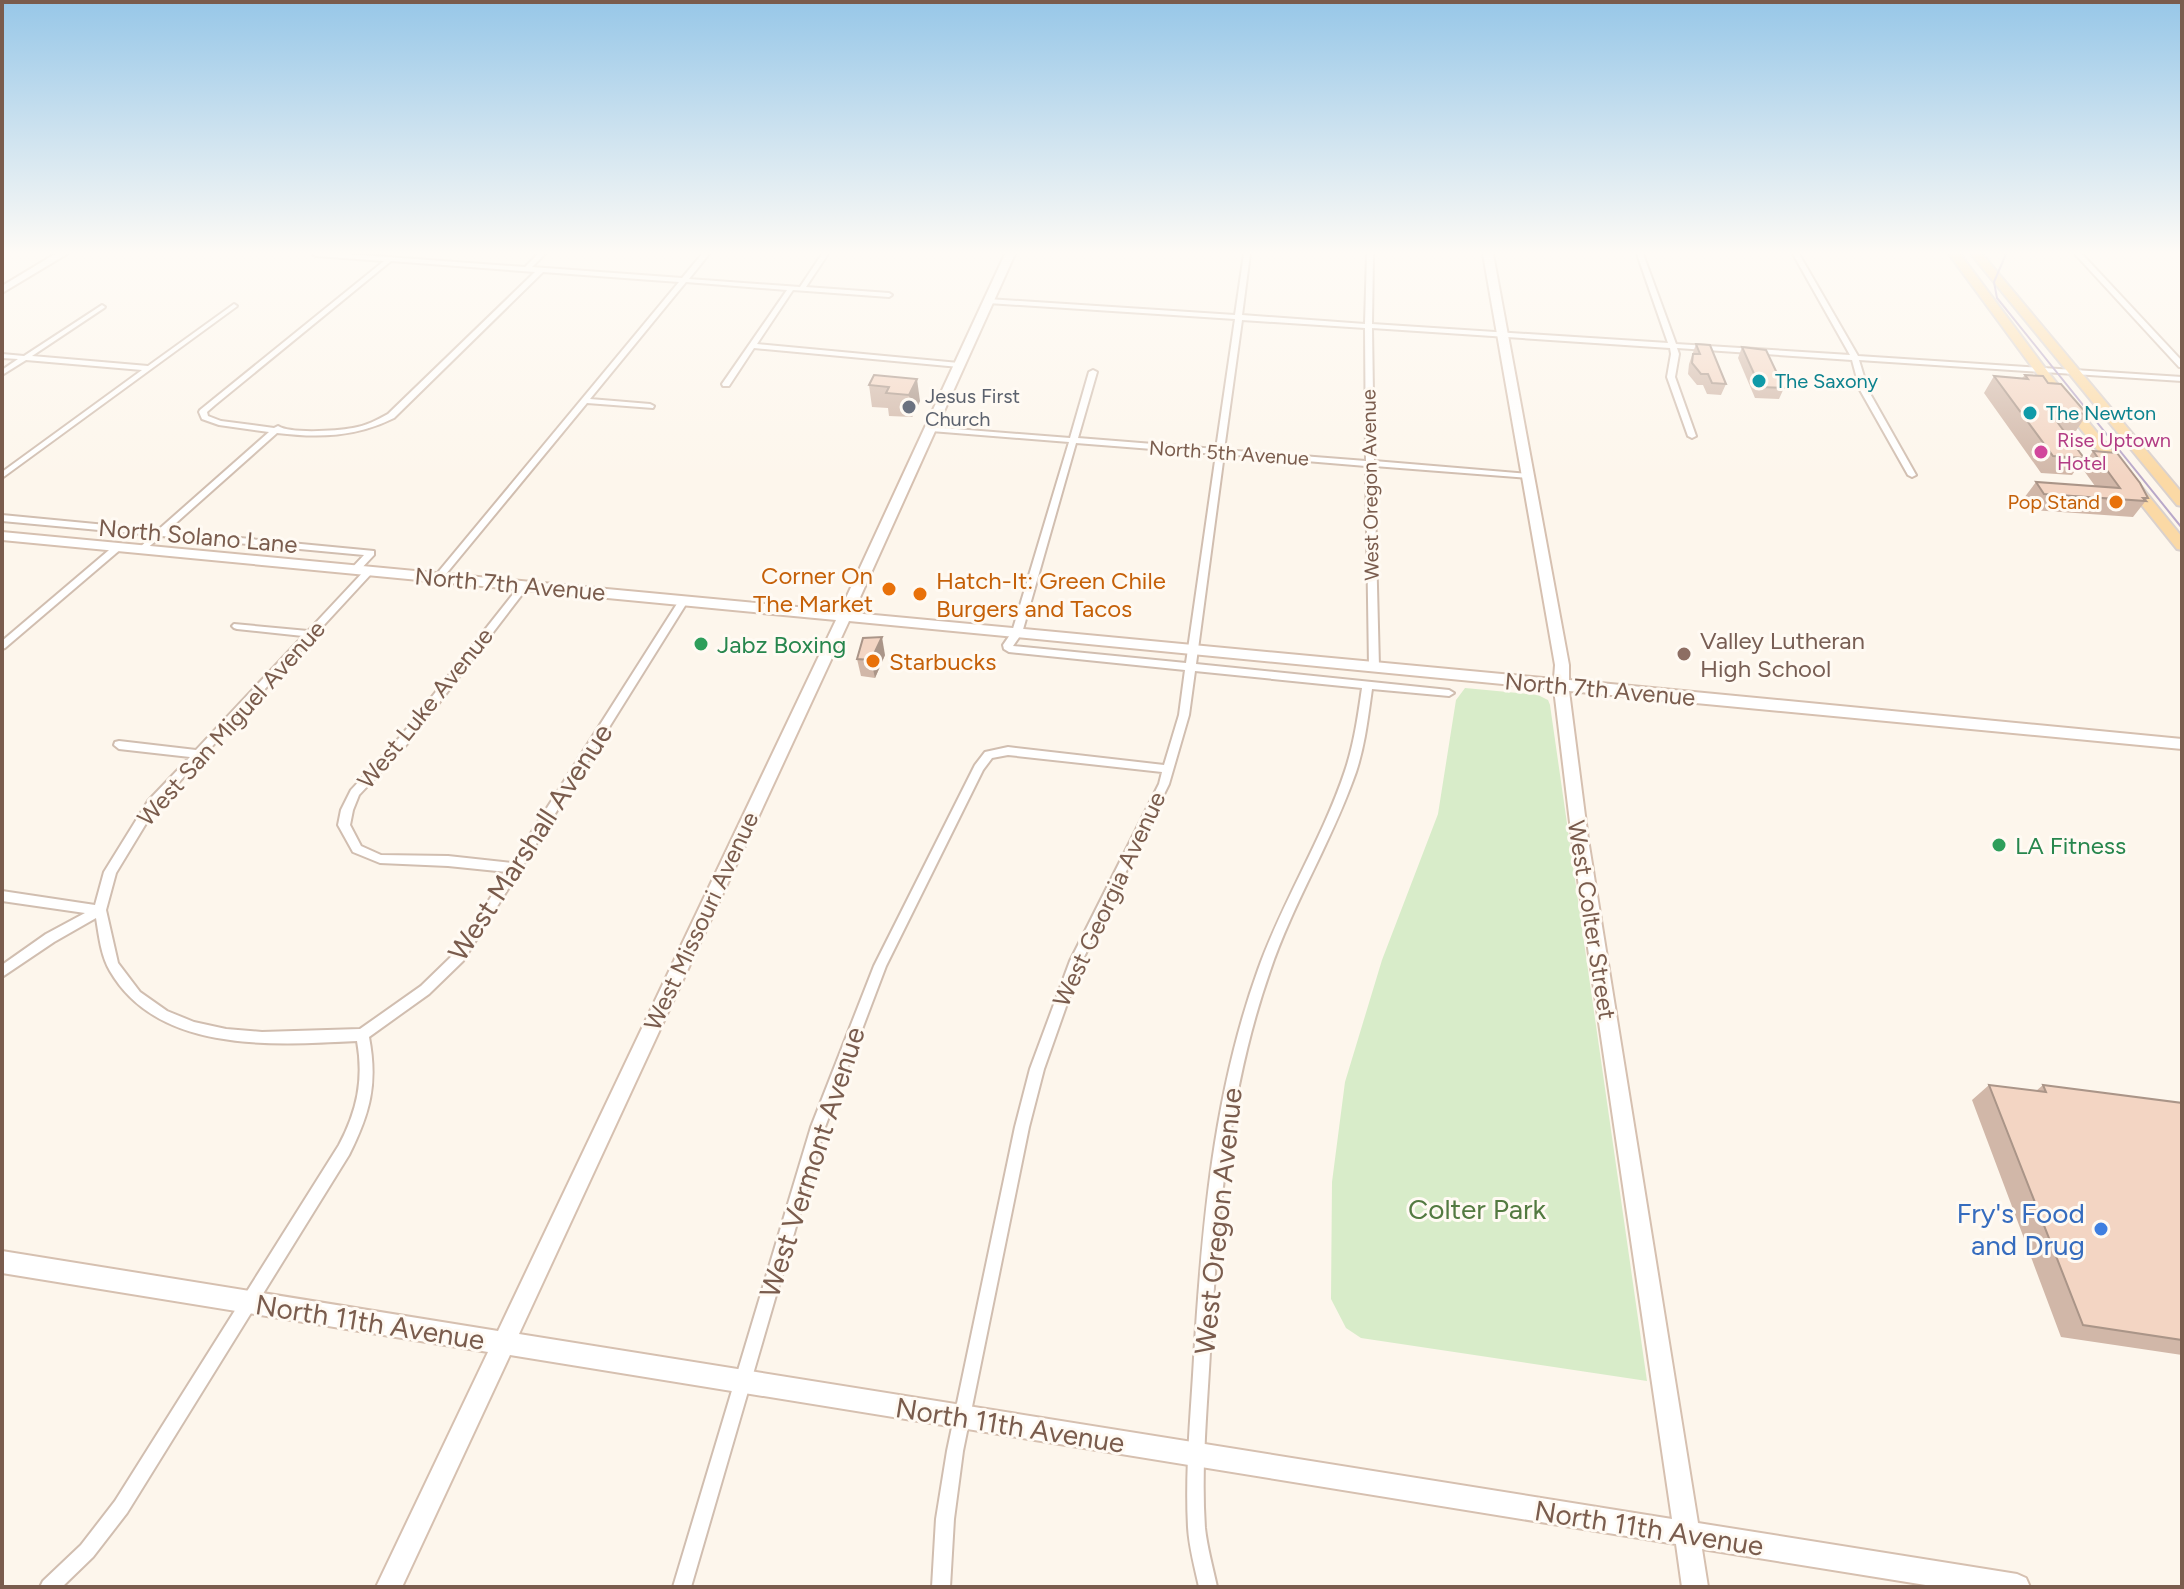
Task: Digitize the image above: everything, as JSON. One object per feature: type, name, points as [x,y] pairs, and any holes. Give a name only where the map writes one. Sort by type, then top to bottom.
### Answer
[{"type":"main road","points":[[2009,328],[2182,546]]},
{"type":"main road","points":[[2038,328],[2182,502]]},
{"type":"street","points":[[2,373],[70,328]]},
{"type":"street","points":[[2,476],[204,328]]},
{"type":"street","points":[[306,328],[203,412],[210,421],[344,433],[370,428],[391,416],[481,328]]},
{"type":"street","points":[[438,578],[646,328]]},
{"type":"street","points":[[726,384],[763,328]]},
{"type":"street","name":"West Missouri Avenue","points":[[389,1587],[976,328]]},
{"type":"street","name":"West Georgia Avenue","points":[[941,1587],[945,1519],[962,1417],[1022,1127],[1040,1058],[1076,961],[1155,804],[1169,769],[1184,715],[1237,328]]},
{"type":"street","name":"West Oregon Avenue","points":[[1369,328],[1374,667]]},
{"type":"street","points":[[1401,328],[2182,379]]},
{"type":"street","name":"West Colter Street","points":[[1502,328],[1562,665],[1561,685],[1580,839],[1695,1587]]},
{"type":"street","points":[[1667,328],[1675,354],[1671,377],[1692,436]]},
{"type":"street","points":[[1838,328],[1856,359],[1864,390],[1912,475]]},
{"type":"street","points":[[2147,328],[2182,365]]},
{"type":"street","points":[[751,346],[959,365]]},
{"type":"street","points":[[2,356],[150,368]]},
{"type":"street","points":[[1093,372],[1017,633],[1008,645],[1012,651],[1449,693]]},
{"type":"street","points":[[586,401],[650,406]]},
{"type":"street","points":[[141,550],[278,428]]},
{"type":"street","name":"North 5th Avenue","points":[[931,429],[1528,476]]},
{"type":"street","name":"North Solano Lane","points":[[2,518],[371,553],[362,571]]},
{"type":"street","name":"North 7th Avenue","points":[[2,536],[2182,744]]},
{"type":"street","points":[[2,646],[118,547]]},
{"type":"street","name":"West San Miguel Avenue","points":[[100,910],[110,872],[152,804],[311,634],[362,571]]},
{"type":"street","name":"West Luke Avenue","points":[[516,868],[448,861],[380,859],[357,849],[344,825],[355,793],[405,739],[524,586]]},
{"type":"street","name":"West Marshall Avenue","points":[[362,1035],[447,971],[471,940],[683,601]]},
{"type":"street","points":[[237,626],[311,634]]},
{"type":"street","name":"West Oregon Avenue","points":[[1208,1587],[1197,1531],[1197,1455],[1217,1178],[1232,1081],[1267,960],[1341,797],[1357,741],[1367,685]]},
{"type":"street","points":[[119,745],[199,754]]},
{"type":"street","name":"West Vermont Avenue","points":[[682,1587],[818,1127],[866,1002],[942,837],[989,755],[1008,751],[1169,769]]},
{"type":"street","points":[[2,896],[100,910]]},
{"type":"street","points":[[2,972],[50,938],[100,910]]},
{"type":"street","points":[[49,1587],[87,1551],[121,1507],[344,1150],[360,1120],[368,1087],[369,1064],[362,1035],[256,1039],[217,1032],[153,1010],[131,992],[113,966],[100,910]]},
{"type":"street","name":"North 11th Avenue","points":[[2,1262],[2017,1587]]},
{"type":"green space","name":"Colter Park","points":[[1465,688],[1538,695],[1548,700],[1550,705],[1647,1381],[1361,1338],[1346,1328],[1331,1299],[1332,1182],[1345,1082],[1382,960],[1438,814],[1456,700]]},
{"type":"building","points":[[1696,344],[1710,345],[1726,384],[1712,383],[1708,374],[1701,374],[1692,363],[1693,354],[1700,354]]},
{"type":"building","points":[[1742,347],[1766,350],[1784,388],[1760,387]]},
{"type":"building","points":[[874,375],[917,379],[909,395],[886,393],[889,387],[869,385]]},
{"type":"building","points":[[2025,375],[2043,376],[2048,383],[2061,384],[2087,414],[2049,411],[2084,458],[2053,456],[1994,376],[2028,379]]},
{"type":"building","points":[[2093,451],[2117,453],[2140,483],[2148,498],[2143,498],[2146,501],[2044,494],[2036,482],[2120,488]]},
{"type":"building","points":[[882,637],[871,660],[857,659],[863,638]]},
{"type":"building","name":"Fry's Food and Drug","points":[[1989,1085],[2046,1092],[2043,1085],[2182,1103],[2182,1340],[2083,1325]]},
{"type":"tram line","points":[[2021,328],[2182,528]]},
{"type":"place","name":"The Saxony","points":[[1759,381]]},
{"type":"place","name":"Jesus First Church","points":[[909,407]]},
{"type":"place","name":"The Newton","points":[[2030,413]]},
{"type":"place","name":"Rise Uptown Hotel","points":[[2041,452]]},
{"type":"place","name":"Pop Stand","points":[[2116,502]]},
{"type":"place","name":"Corner On The Market","points":[[889,589]]},
{"type":"place","name":"Hatch-It: Green Chile Burgers and Tacos","points":[[920,594]]},
{"type":"place","name":"Jabz Boxing","points":[[701,644]]},
{"type":"place","name":"Valley Lutheran High School","points":[[1684,654]]},
{"type":"place","name":"Starbucks","points":[[873,661]]},
{"type":"place","name":"LA Fitness","points":[[1999,845]]},
{"type":"place","name":"Fry's Food and Drug","points":[[2101,1229]]}]
